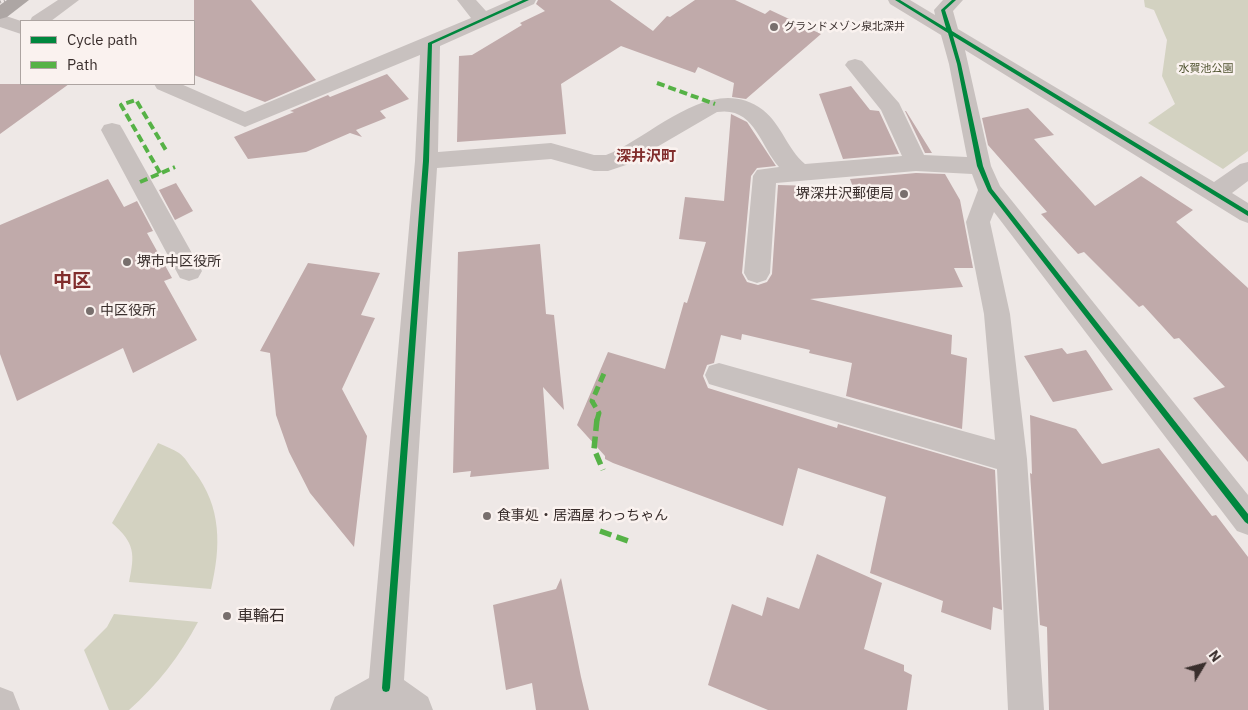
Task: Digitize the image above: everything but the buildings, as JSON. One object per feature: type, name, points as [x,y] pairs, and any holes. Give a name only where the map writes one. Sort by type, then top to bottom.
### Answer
[{"type":"main road","points":[[0,12],[20,0]]},
{"type":"street","points":[[40,20],[70,0]]},
{"type":"street","points":[[466,0],[483,19]]},
{"type":"street","points":[[166,85],[246,120],[527,0]]},
{"type":"street","points":[[897,0],[948,29],[1248,214]]},
{"type":"street","points":[[954,0],[944,10],[959,64],[985,178],[978,222],[998,314],[1012,459],[1026,710]]},
{"type":"street","points":[[0,20],[20,28]]},
{"type":"street","points":[[386,688],[426,161],[430,43]]},
{"type":"street","points":[[855,65],[891,108],[916,163]]},
{"type":"street","points":[[426,161],[551,151],[594,163],[608,163],[618,160],[705,109],[718,104],[740,106],[757,116],[768,129],[782,156],[799,172]]},
{"type":"street","points":[[112,130],[188,271]]},
{"type":"street","points":[[757,273],[765,176],[916,163],[985,178],[1248,520]]},
{"type":"street","points":[[1215,193],[1248,170]]},
{"type":"street","points":[[719,376],[1012,459]]},
{"type":"street","points":[[348,710],[386,688]]},
{"type":"street","points":[[386,688],[415,710]]},
{"type":"street","points":[[0,705],[2,710]]},
{"type":"green space","name":"水賀池公園","points":[[1144,0],[1248,0],[1248,151],[1223,169],[1148,123],[1175,104],[1162,76],[1167,40],[1154,10],[1145,7]]},
{"type":"green space","points":[[158,443],[174,450],[183,457],[203,485],[210,499],[217,528],[217,558],[211,589],[129,582],[132,556],[129,543],[120,530],[112,523]]},
{"type":"green space","points":[[114,614],[198,622],[184,647],[167,669],[129,710],[109,710],[84,650],[107,627]]},
{"type":"railway","points":[[0,2],[6,0]]},
{"type":"marked path","points":[[657,83],[715,104]]},
{"type":"marked path","points":[[160,173],[121,105],[136,100],[167,152]]},
{"type":"marked path","points":[[140,182],[175,167]]},
{"type":"marked path","points":[[603,470],[594,449],[595,427],[599,413],[592,401],[605,371]]},
{"type":"marked path","points":[[600,531],[631,542]]},
{"type":"cycle path","points":[[386,688],[426,161],[430,43],[527,0]]},
{"type":"cycle path","points":[[897,0],[1248,214]]},
{"type":"cycle path","points":[[954,0],[943,10],[959,64],[980,166],[990,190],[1248,520]]},
{"type":"place","name":"グランドメゾン泉北深井","points":[[774,27]]},
{"type":"place","name":"堺深井沢郵便局","points":[[904,194]]},
{"type":"place","name":"堺市中区役所","points":[[127,262]]},
{"type":"place","name":"中区役所","points":[[90,311]]},
{"type":"place","name":"食事処・居酒屋 わっちゃん","points":[[487,516]]},
{"type":"place","name":"車輪石","points":[[227,616]]},
{"type":"district","name":"深井沢町","points":[[646,157]]},
{"type":"district","name":"中区","points":[[72,282]]}]
